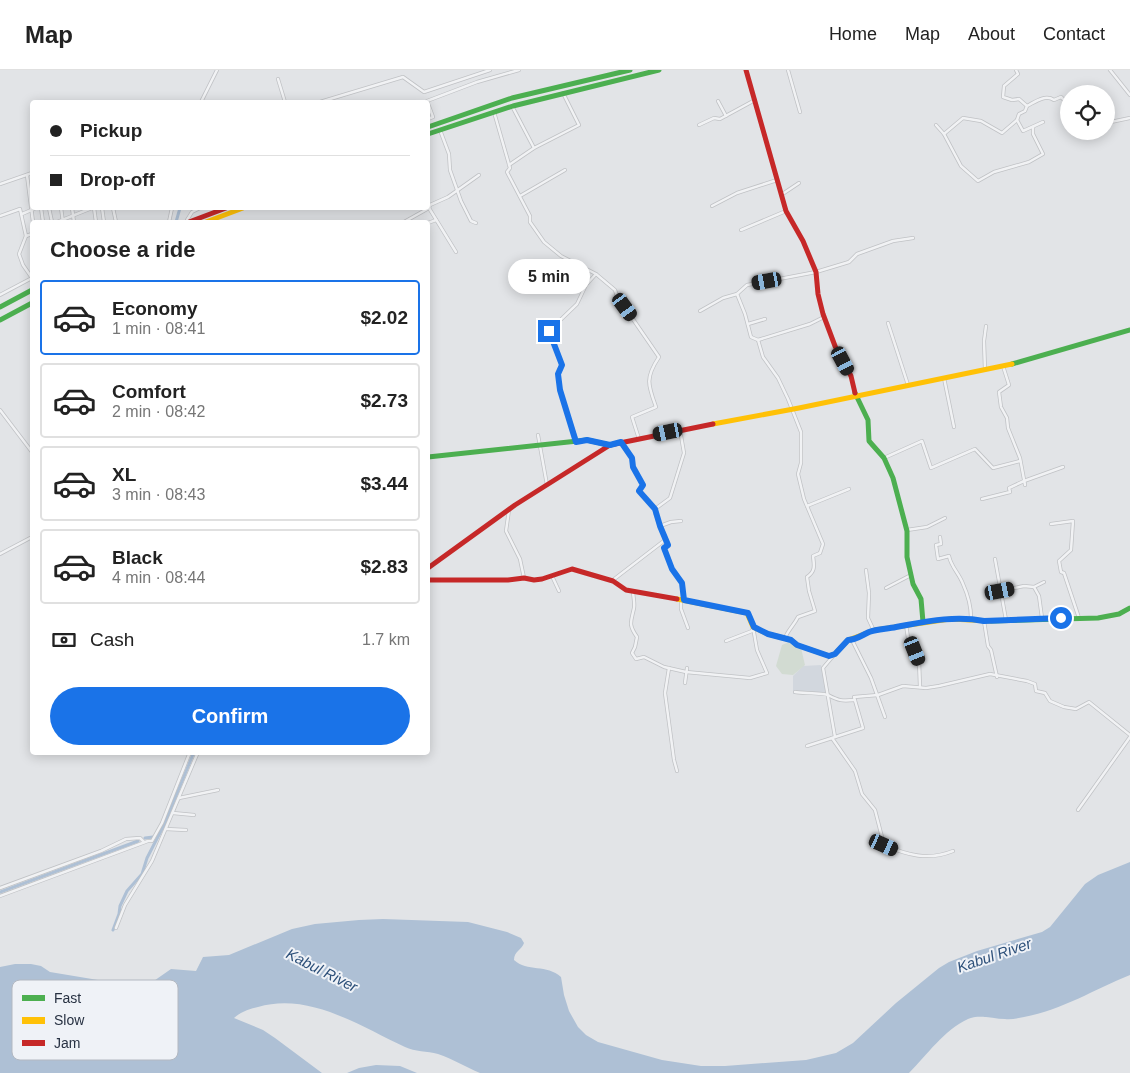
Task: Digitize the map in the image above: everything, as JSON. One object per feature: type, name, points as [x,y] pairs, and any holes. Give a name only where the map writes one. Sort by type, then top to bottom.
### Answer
[{"type":"main road","points":[[430,126],[512,98],[630,70]]},
{"type":"main road","points":[[430,133],[512,105],[659,70]]},
{"type":"main road","points":[[746,70],[786,211],[803,241],[816,272],[818,294],[824,317],[835,346],[851,376],[856,396],[868,420],[869,442],[884,458],[893,478],[906,530],[907,557],[913,584],[921,598],[923,622]]},
{"type":"main road","points":[[195,220],[221,210]]},
{"type":"main road","points":[[211,220],[238,210]]},
{"type":"main road","points":[[0,307],[30,291]]},
{"type":"main road","points":[[0,320],[30,306]]},
{"type":"main road","points":[[430,567],[509,510],[610,445],[985,370],[1130,330]]},
{"type":"main road","points":[[430,458],[587,440],[610,445]]},
{"type":"main road","points":[[430,580],[508,580],[524,578],[534,580],[572,569],[598,578],[613,580],[626,590],[682,599],[748,613],[754,627],[829,656],[835,654],[848,640],[874,631],[923,622],[972,618],[984,621],[1098,618],[1119,614],[1130,608]]},
{"type":"street","points":[[202,100],[217,70]]},
{"type":"street","points":[[327,100],[403,77],[424,92],[490,70]]},
{"type":"street","points":[[430,100],[477,82],[519,70]]},
{"type":"street","points":[[788,70],[800,112]]},
{"type":"street","points":[[1016,70],[1018,74],[1004,86],[1003,97],[1012,100],[1019,99],[1028,106]]},
{"type":"street","points":[[1110,70],[1130,95]]},
{"type":"street","points":[[278,79],[284,100]]},
{"type":"street","points":[[509,166],[534,148],[580,125],[562,92]]},
{"type":"street","points":[[944,134],[963,118],[981,121],[1002,133],[1017,120],[1019,114],[1028,106],[1043,98],[1050,97],[1054,100],[1060,98]]},
{"type":"street","points":[[699,125],[714,118],[720,119],[754,100]]},
{"type":"street","points":[[718,101],[726,116]]},
{"type":"street","points":[[512,105],[534,148]]},
{"type":"street","points":[[493,111],[509,166],[507,172],[530,216],[530,222],[544,242],[561,256],[596,274],[616,290],[617,296],[659,357],[652,368],[648,384],[656,407],[632,417],[639,439]]},
{"type":"street","points":[[1115,121],[1130,118]]},
{"type":"street","points":[[1017,120],[1023,130],[1043,122]]},
{"type":"street","points":[[936,125],[944,134],[961,166],[978,181],[994,172],[1029,162],[1043,154],[1033,134],[1033,126]]},
{"type":"street","points":[[440,129],[449,154],[450,170],[457,190],[471,221],[476,223]]},
{"type":"street","points":[[520,196],[565,170]]},
{"type":"street","points":[[0,184],[30,174]]},
{"type":"street","points":[[27,175],[30,201]]},
{"type":"street","points":[[430,205],[443,199],[479,175]]},
{"type":"street","points":[[712,206],[736,193],[777,180]]},
{"type":"street","points":[[781,195],[799,183]]},
{"type":"street","points":[[0,216],[20,209],[26,236],[19,254],[23,265],[30,275]]},
{"type":"street","points":[[21,215],[31,210],[33,220]]},
{"type":"street","points":[[73,210],[74,220]]},
{"type":"street","points":[[65,220],[88,210]]},
{"type":"street","points":[[187,220],[192,212],[196,210]]},
{"type":"street","points":[[408,220],[425,210]]},
{"type":"street","points":[[430,210],[456,252]]},
{"type":"street","points":[[741,230],[786,211]]},
{"type":"street","points":[[430,223],[436,220]]},
{"type":"street","points":[[26,236],[30,235]]},
{"type":"street","points":[[700,311],[723,298],[737,294],[747,284],[816,272],[849,262],[857,254],[893,241],[913,238]]},
{"type":"street","points":[[576,442],[560,390],[558,374],[562,365],[549,331],[577,304],[586,286],[596,274]]},
{"type":"street","points":[[0,295],[30,279]]},
{"type":"street","points":[[737,294],[751,337],[758,340],[810,324],[824,317]]},
{"type":"street","points":[[748,324],[765,319]]},
{"type":"street","points":[[888,323],[908,385]]},
{"type":"street","points":[[985,370],[984,341],[986,326]]},
{"type":"street","points":[[758,340],[763,357],[778,378],[801,432],[801,463],[798,474],[807,506],[823,544],[820,553],[813,556],[815,566],[812,574],[807,577],[815,611],[798,617],[785,638]]},
{"type":"street","points":[[1003,366],[1009,386],[999,392],[1001,407],[1007,418],[1008,428],[1020,461],[1024,483]]},
{"type":"street","points":[[944,378],[954,427]]},
{"type":"street","points":[[0,410],[30,449]]},
{"type":"street","points":[[655,509],[670,498],[684,453],[680,430]]},
{"type":"street","points":[[538,435],[547,485]]},
{"type":"street","points":[[884,458],[922,441],[931,468],[975,449],[993,468],[1020,461]]},
{"type":"street","points":[[621,442],[632,458],[633,467],[643,485],[639,491],[655,509],[668,545],[664,548],[672,569],[682,583],[681,608],[688,628]]},
{"type":"street","points":[[982,499],[1010,492],[1009,488],[1064,467]]},
{"type":"street","points":[[807,506],[849,489]]},
{"type":"street","points":[[509,510],[506,531],[520,559],[524,578]]},
{"type":"street","points":[[906,530],[927,527],[945,518]]},
{"type":"street","points":[[660,526],[681,521]]},
{"type":"street","points":[[1051,524],[1073,521],[1072,550],[1059,561],[1061,572],[1064,573],[1079,618]]},
{"type":"street","points":[[940,537],[941,544],[936,545],[938,559],[949,556],[950,564],[963,582],[972,618]]},
{"type":"street","points":[[0,554],[30,538]]},
{"type":"street","points":[[613,580],[665,540]]},
{"type":"street","points":[[995,559],[1006,620]]},
{"type":"street","points":[[866,570],[869,592],[868,618],[874,631]]},
{"type":"street","points":[[886,588],[911,575]]},
{"type":"street","points":[[552,576],[559,591]]},
{"type":"street","points":[[1000,591],[1024,586],[1034,587],[1044,582]]},
{"type":"street","points":[[1034,587],[1039,596],[1042,618]]},
{"type":"street","points":[[633,591],[634,607],[630,622],[631,628],[637,637],[632,653],[636,659],[644,657],[669,668],[750,678],[766,673],[757,650],[754,627]]},
{"type":"street","points":[[984,621],[988,646],[991,650],[998,677]]},
{"type":"street","points":[[906,625],[909,644],[915,651],[919,661],[920,687]]},
{"type":"street","points":[[726,641],[752,632],[754,627]]},
{"type":"street","points":[[852,640],[878,695],[885,717]]},
{"type":"street","points":[[835,654],[823,668],[827,694],[830,699],[834,737],[855,771],[862,794],[875,810],[884,845],[905,854],[919,856],[933,857],[953,851]]},
{"type":"street","points":[[669,668],[665,693],[677,771]]},
{"type":"street","points":[[685,683],[686,670]]},
{"type":"street","points":[[806,746],[863,728],[854,697],[878,695],[903,686],[926,688],[939,686],[990,674],[1027,681],[1035,684],[1036,691],[1045,693],[1050,701],[1064,707],[1076,709],[1089,702],[1130,736],[1078,810]]},
{"type":"street","points":[[796,692],[827,694],[831,698],[840,701],[855,700]]},
{"type":"street","points":[[0,896],[144,842],[152,841],[162,823],[189,755]]},
{"type":"street","points":[[116,928],[125,905],[152,861],[197,755]]},
{"type":"street","points":[[179,798],[218,790]]},
{"type":"street","points":[[173,813],[194,815]]},
{"type":"street","points":[[166,829],[186,830]]},
{"type":"street","points":[[0,888],[101,851],[126,839],[140,838],[144,842]]},
{"type":"shaded area","points":[[789,642],[801,648],[805,665],[793,675],[782,674],[776,666],[782,645]]},
{"type":"shaded area","points":[[821,665],[826,694],[793,694],[793,676],[803,666]]},
{"type":"water","name":"Kabul River","points":[[1130,862],[1130,975],[1038,1014],[1012,1019],[981,1017],[968,1019],[936,1043],[909,1073],[480,1073],[438,1054],[409,1049],[334,1014],[296,1004],[277,1004],[251,1009],[242,1012],[234,1018],[263,1030],[322,1073],[0,1073],[0,967],[15,964],[31,964],[41,966],[50,972],[98,980],[12,980],[12,1060],[178,1060],[178,980],[155,980],[171,969],[196,971],[203,957],[229,955],[292,929],[315,924],[383,919],[468,922],[507,932],[521,938],[524,943],[515,955],[514,960],[519,964],[550,971],[561,977],[569,1011],[578,1027],[586,1035],[598,1042],[662,1060],[701,1066],[806,1060],[836,1053],[853,1043],[896,1003],[949,962],[977,951],[1042,932],[1050,927],[1085,884],[1098,875]]},
{"type":"water","points":[[376,1065],[400,1066],[417,1073],[347,1073],[359,1068]]},
{"type":"waterway","points":[[177,220],[179,210]]},
{"type":"waterway","points":[[113,930],[120,906],[127,891],[142,874],[147,858],[164,825],[193,755]]},
{"type":"waterway","points":[[145,838],[153,837]]},
{"type":"waterway","points":[[0,892],[138,841]]},
{"type":"traffic: fast","points":[[430,126],[512,98],[630,70]]},
{"type":"traffic: fast","points":[[430,133],[513,106],[659,70]]},
{"type":"traffic: fast","points":[[0,307],[30,291]]},
{"type":"traffic: fast","points":[[0,320],[30,304]]},
{"type":"traffic: fast","points":[[1012,364],[1130,330]]},
{"type":"traffic: fast","points":[[855,393],[868,420],[869,441],[884,458],[893,478],[907,531],[907,557],[913,584],[921,599],[923,622]]},
{"type":"traffic: fast","points":[[430,457],[587,440],[609,445]]},
{"type":"traffic: fast","points":[[991,621],[1098,618],[1119,614],[1130,608]]},
{"type":"traffic: slow","points":[[211,220],[238,210]]},
{"type":"traffic: slow","points":[[713,424],[1012,364]]},
{"type":"traffic: slow","points":[[677,599],[747,613],[753,627],[829,656],[835,654],[848,640],[875,630],[950,619],[991,621]]},
{"type":"traffic: jam","points":[[746,70],[786,211],[803,241],[816,272],[818,294],[823,314],[835,346],[851,376],[855,393]]},
{"type":"traffic: jam","points":[[194,220],[221,210]]},
{"type":"traffic: jam","points":[[430,567],[515,505],[610,445],[713,424]]},
{"type":"traffic: jam","points":[[430,580],[508,580],[524,578],[534,580],[572,569],[613,581],[626,590],[677,599]]},
{"type":"route","points":[[549,331],[562,365],[558,374],[560,390],[576,442],[587,440],[610,445],[621,442],[627,450],[632,458],[633,467],[643,485],[639,491],[655,509],[668,545],[664,548],[672,569],[682,583],[684,600],[748,613],[754,627],[829,656],[839,651],[848,640],[869,632],[923,622],[972,618],[984,621],[1061,618]]}]
